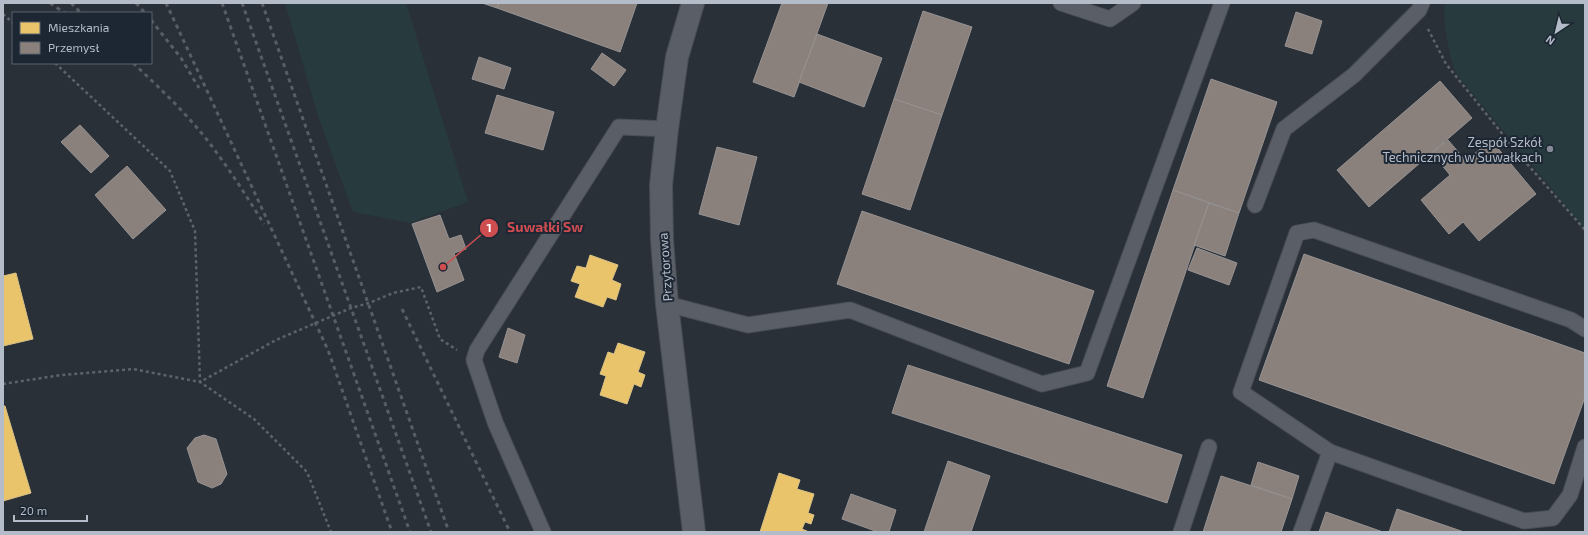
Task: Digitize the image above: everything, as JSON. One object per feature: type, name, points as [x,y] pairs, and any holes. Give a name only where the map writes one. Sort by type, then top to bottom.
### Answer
[{"type":"street","name":"Przytorowa","points":[[693,3],[677,57],[661,185],[662,240],[667,304],[694,532]]},
{"type":"lane","points":[[1061,3],[1110,19],[1133,3]]},
{"type":"lane","points":[[667,304],[748,325],[850,310],[1042,384],[1087,373],[1222,3]]},
{"type":"lane","points":[[1254,205],[1284,128],[1354,75],[1420,7]]},
{"type":"lane","points":[[543,532],[495,422],[474,360],[477,350],[619,127],[667,129]]},
{"type":"lane","points":[[1585,329],[1571,320],[1314,230],[1297,233],[1241,392],[1330,452],[1524,521],[1553,518],[1570,495],[1585,447]]},
{"type":"lane","points":[[1181,532],[1209,447]]},
{"type":"lane","points":[[1301,532],[1330,452]]},
{"type":"path","points":[[1420,7],[1446,64],[1520,157],[1585,230]]},
{"type":"path","points":[[3,14],[12,22]]},
{"type":"path","points":[[56,64],[170,171],[195,231],[200,382]]},
{"type":"path","points":[[200,382],[276,340],[352,308],[393,293],[421,287],[440,339],[474,360]]},
{"type":"path","points":[[3,384],[61,375],[133,368],[200,382],[254,419],[307,472],[331,532]]},
{"type":"green space","points":[[285,3],[406,3],[468,202],[410,223],[353,212],[318,116]]},
{"type":"green space","name":"Zespół Szkół Technicznych w Suwałkach","points":[[1445,3],[1585,3],[1585,229],[1462,81],[1450,56],[1444,17]]},
{"type":"building: Mieszkania","points":[[590,255],[618,265],[612,280],[621,284],[616,300],[607,297],[603,307],[575,297],[580,284],[571,281],[577,266],[586,268]]},
{"type":"building: Mieszkania","points":[[16,273],[33,339],[3,346],[3,276]]},
{"type":"building: Mieszkania","points":[[618,343],[645,352],[638,372],[645,375],[641,387],[634,384],[627,404],[600,395],[606,376],[600,374],[608,352],[614,354]]},
{"type":"building: Mieszkania","points":[[3,406],[5,406],[31,493],[3,501]]},
{"type":"building: Mieszkania","points":[[779,473],[800,480],[797,489],[814,494],[808,513],[814,515],[811,524],[805,522],[802,529],[809,532],[760,532]]},
{"type":"building: Przemysł","points":[[482,3],[499,3],[497,8]]},
{"type":"building: Przemysł","points":[[499,3],[637,3],[620,52],[497,8]]},
{"type":"building: Przemysł","points":[[782,3],[828,3],[794,97],[753,82]]},
{"type":"building: Przemysł","points":[[923,11],[972,27],[942,115],[894,99]]},
{"type":"building: Przemysł","points":[[1296,12],[1322,21],[1312,54],[1285,46]]},
{"type":"building: Przemysł","points":[[817,34],[882,58],[864,107],[799,82]]},
{"type":"building: Przemysł","points":[[602,53],[626,70],[614,86],[591,69]]},
{"type":"building: Przemysł","points":[[479,57],[511,68],[504,89],[472,79]]},
{"type":"building: Przemysł","points":[[1211,79],[1277,102],[1239,213],[1173,190]]},
{"type":"building: Przemysł","points":[[1440,81],[1472,118],[1369,207],[1337,170]]},
{"type":"building: Przemysł","points":[[497,95],[554,112],[543,150],[485,133]]},
{"type":"building: Przemysł","points":[[894,99],[942,115],[910,210],[862,194]]},
{"type":"building: Przemysł","points":[[80,125],[109,156],[91,173],[61,142]]},
{"type":"building: Przemysł","points":[[1448,140],[1466,161],[1491,140],[1536,194],[1479,241],[1463,222],[1449,234],[1421,200],[1450,175],[1432,153]]},
{"type":"building: Przemysł","points":[[717,147],[757,157],[739,225],[699,214]]},
{"type":"building: Przemysł","points":[[127,166],[166,210],[133,239],[95,195]]},
{"type":"building: Przemysł","points":[[1173,190],[1209,203],[1143,398],[1107,386]]},
{"type":"building: Przemysł","points":[[1209,203],[1239,213],[1225,256],[1194,245]]},
{"type":"building: Przemysł","points":[[862,211],[1094,291],[1069,364],[837,284]]},
{"type":"building: Przemysł","points":[[440,215],[449,239],[461,235],[466,249],[454,253],[464,280],[437,292],[412,224]]},
{"type":"building: Przemysł","points":[[1197,248],[1237,263],[1229,285],[1188,270]]},
{"type":"building: Przemysł","points":[[1304,254],[1585,353],[1585,397],[1554,484],[1259,380]]},
{"type":"building: Przemysł","points":[[508,328],[525,335],[517,363],[499,357]]},
{"type":"building: Przemysł","points":[[908,365],[1182,455],[1167,503],[892,413]]},
{"type":"building: Przemysł","points":[[204,435],[216,439],[227,474],[221,484],[212,488],[198,482],[187,448],[195,438]]},
{"type":"building: Przemysł","points":[[948,461],[990,476],[971,532],[924,532]]},
{"type":"building: Przemysł","points":[[1258,462],[1299,476],[1292,499],[1251,485]]},
{"type":"building: Przemysł","points":[[1221,476],[1292,499],[1281,532],[1203,532]]},
{"type":"building: Przemysł","points":[[851,494],[896,510],[889,532],[878,532],[842,519]]},
{"type":"building: Przemysł","points":[[1397,509],[1464,532],[1389,532]]},
{"type":"building: Przemysł","points":[[1326,512],[1383,532],[1319,532]]},
{"type":"railway","points":[[50,3],[64,12]]},
{"type":"railway","points":[[71,3],[80,12]]},
{"type":"railway","points":[[136,3],[144,12]]},
{"type":"railway","points":[[166,3],[328,350],[392,532]]},
{"type":"railway","points":[[222,3],[410,532]]},
{"type":"railway","points":[[242,3],[431,532]]},
{"type":"railway","points":[[262,3],[449,532]]},
{"type":"railway","points":[[152,21],[181,58],[199,88]]},
{"type":"railway","points":[[134,64],[174,102],[202,134],[232,174],[264,224]]},
{"type":"railway","points":[[402,309],[510,532]]},
{"type":"place","name":"Zespół Szkół Technicznych w Suwałkach","points":[[1550,149]]},
{"type":"place","name":"Suwałki Sw","points":[[443,267]]}]
